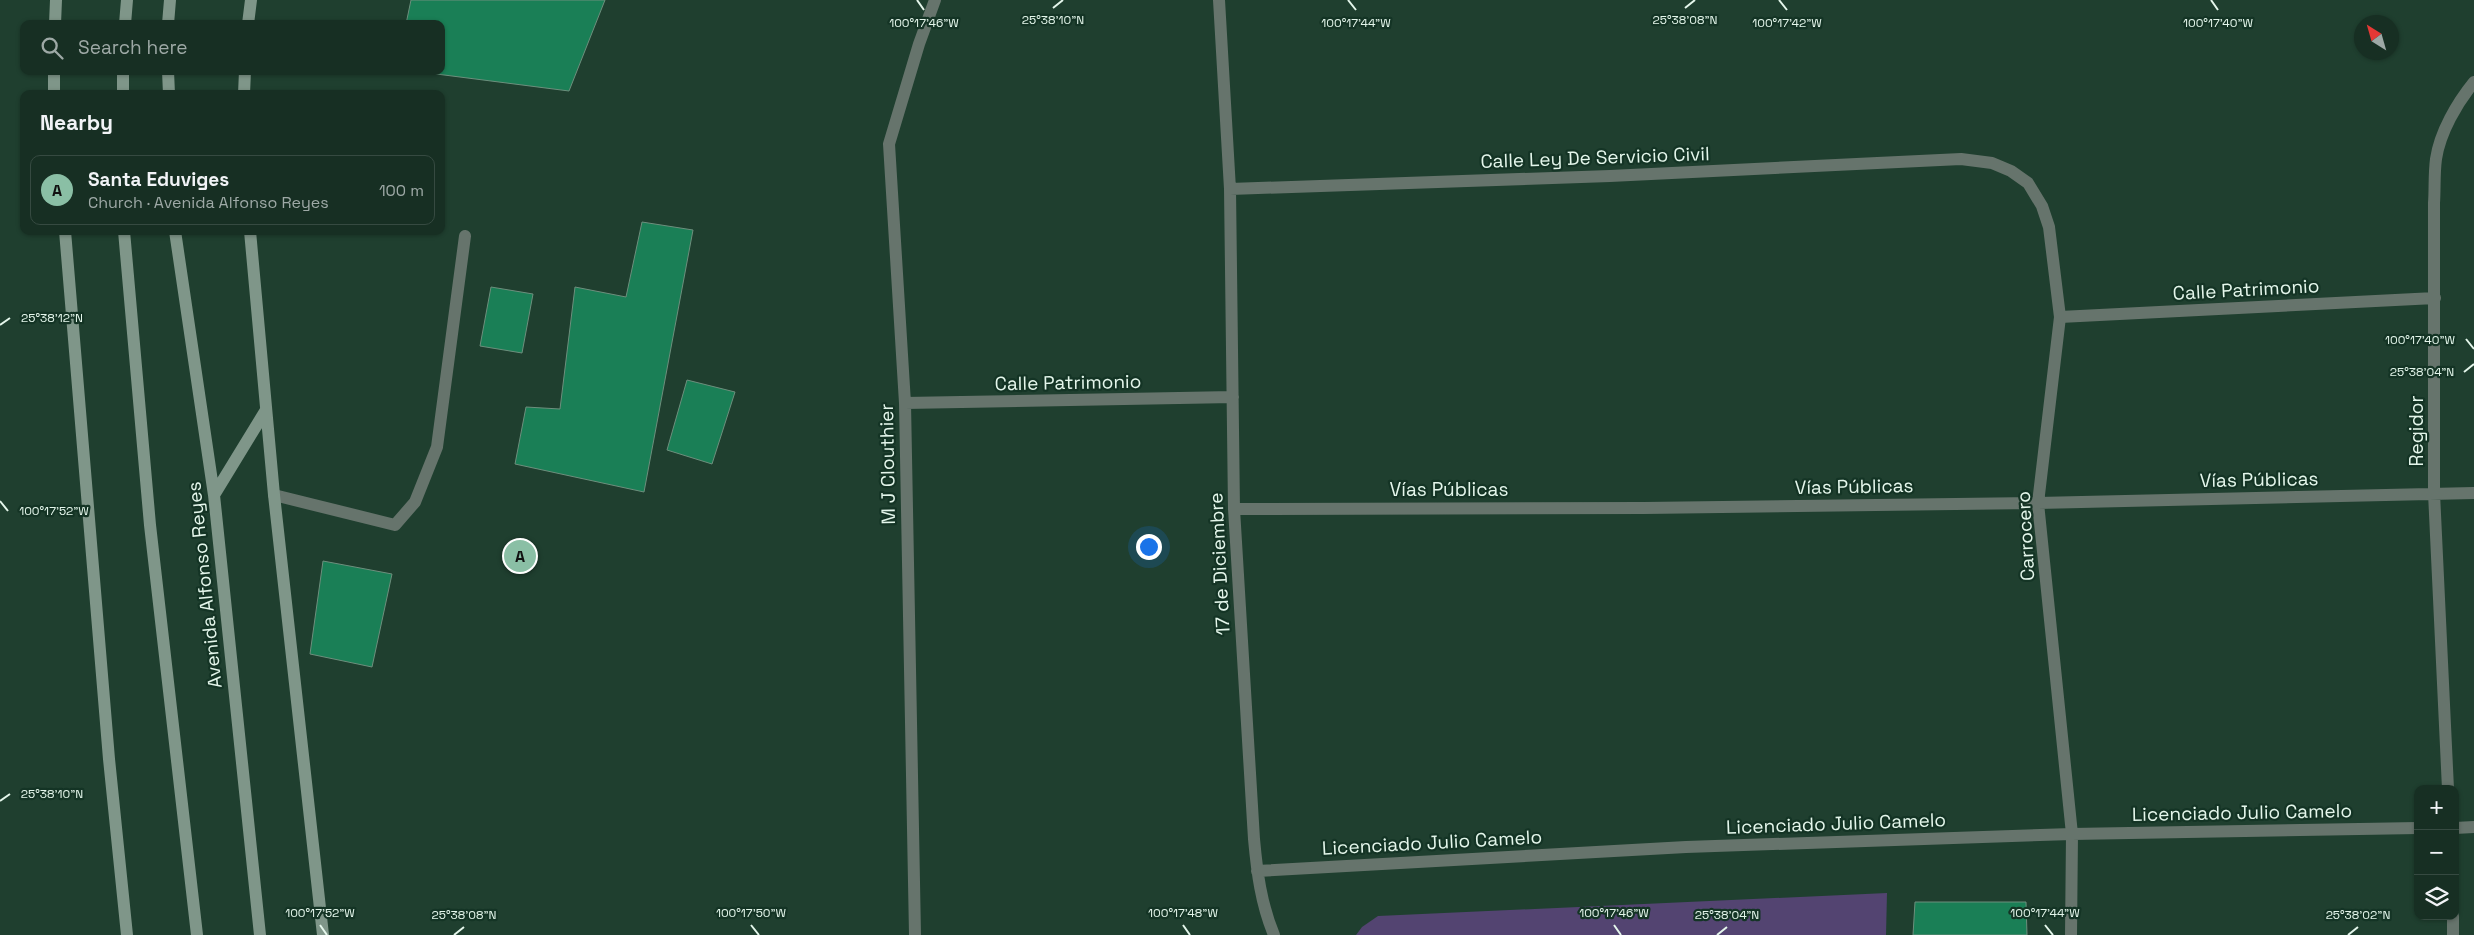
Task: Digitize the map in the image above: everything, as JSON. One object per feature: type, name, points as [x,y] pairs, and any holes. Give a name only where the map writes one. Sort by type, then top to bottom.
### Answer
[{"type":"main road","points":[[55,20],[56,0]]},
{"type":"main road","points":[[125,20],[127,0]]},
{"type":"main road","points":[[168,20],[170,0]]},
{"type":"main road","points":[[248,20],[251,0]]},
{"type":"main road","points":[[54,75],[54,90]]},
{"type":"main road","points":[[123,75],[123,90]]},
{"type":"main road","points":[[168,75],[169,90]]},
{"type":"main road","points":[[244,90],[245,75]]},
{"type":"main road","points":[[65,235],[109,759],[128,935]]},
{"type":"main road","points":[[124,235],[150,525],[197,935]]},
{"type":"main road","name":"Avenida Alfonso Reyes","points":[[176,235],[214,495],[260,935]]},
{"type":"main road","points":[[250,235],[274,495],[323,935]]},
{"type":"main road","points":[[214,495],[266,410]]},
{"type":"street","name":"M J Clouthier","points":[[915,935],[905,403],[890,144],[919,44],[935,0]]},
{"type":"street","name":"17 de Diciembre","points":[[1218,0],[1230,189],[1234,509],[1257,871],[1266,916],[1274,935]]},
{"type":"street","name":"Regidor","points":[[2448,785],[2434,493],[2434,203],[2436,158],[2448,122],[2464,94],[2474,82]]},
{"type":"street","name":"Calle Ley De Servicio Civil","points":[[1230,189],[1629,176],[1961,159]]},
{"type":"street","name":"Carrocero","points":[[1961,159],[1992,163],[2011,170],[2028,183],[2042,206],[2049,227],[2060,317],[2038,502],[2072,834],[2071,935]]},
{"type":"street","points":[[274,495],[395,525],[414,502],[437,447],[464,236]]},
{"type":"street","name":"Calle Patrimonio","points":[[2060,317],[2435,298]]},
{"type":"street","name":"Calle Patrimonio","points":[[905,403],[1233,398]]},
{"type":"street","name":"Vías Públicas","points":[[1234,509],[1644,508],[2474,493]]},
{"type":"street","points":[[2459,828],[2474,827]]},
{"type":"street","name":"Licenciado Julio Camelo","points":[[1257,871],[1686,847],[2072,834],[2414,828]]},
{"type":"street","points":[[2453,920],[2453,935]]},
{"type":"shaded area","points":[[1887,893],[1886,935],[1356,935],[1362,927],[1378,916]]},
{"type":"building","points":[[411,0],[605,0],[569,91],[444,75],[445,20],[407,20]]},
{"type":"building","points":[[642,222],[693,230],[644,492],[515,464],[526,407],[560,409],[575,287],[626,297]]},
{"type":"building","points":[[491,287],[533,294],[522,353],[480,346]]},
{"type":"building","points":[[687,380],[735,392],[712,464],[667,450]]},
{"type":"building","points":[[323,561],[392,574],[372,667],[310,654]]},
{"type":"building","points":[[1915,902],[2026,902],[2027,935],[1913,935]]},
{"type":"place","name":"Santa Eduviges","points":[[520,556]]}]
